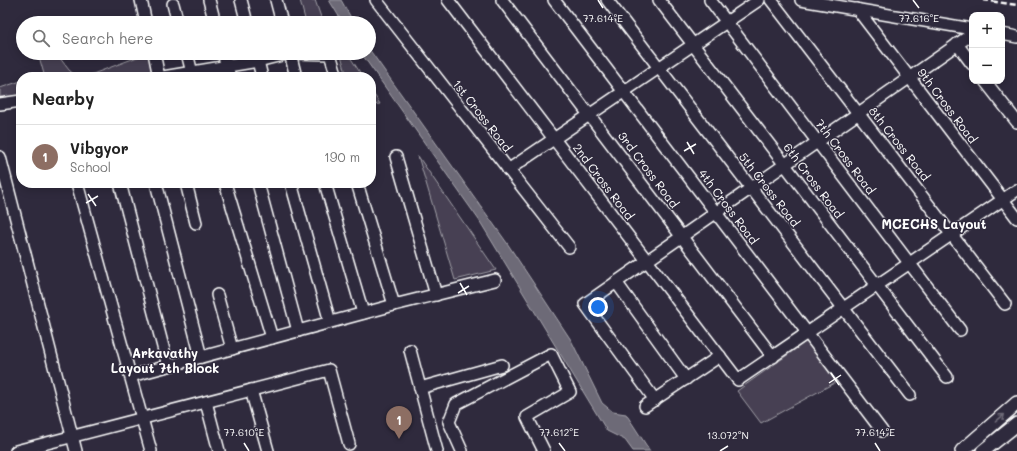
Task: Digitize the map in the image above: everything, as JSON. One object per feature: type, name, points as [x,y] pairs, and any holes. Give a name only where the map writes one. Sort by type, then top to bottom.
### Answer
[{"type":"main road","points":[[962,451],[1017,403]]},
{"type":"main road","points":[[983,451],[1017,424]]},
{"type":"main road","points":[[987,429],[996,440]]},
{"type":"street","points":[[140,0],[144,16]]},
{"type":"street","points":[[209,0],[213,16]]},
{"type":"street","points":[[241,0],[245,16]]},
{"type":"street","points":[[276,0],[280,16]]},
{"type":"street","name":"1st Cross Road","points":[[376,0],[569,247]]},
{"type":"street","name":"2nd Cross Road","points":[[448,0],[738,380],[773,356]]},
{"type":"street","name":"3rd Cross Road","points":[[502,0],[773,356]]},
{"type":"street","name":"4th Cross Road","points":[[554,0],[882,430]]},
{"type":"street","name":"5th Cross Road","points":[[607,0],[910,395]]},
{"type":"street","name":"6th Cross Road","points":[[659,0],[947,377]]},
{"type":"street","name":"7th Cross Road","points":[[710,0],[960,330]]},
{"type":"street","points":[[508,170],[759,0]]},
{"type":"street","name":"8th Cross Road","points":[[771,0],[1005,304]]},
{"type":"street","points":[[801,0],[969,29]]},
{"type":"street","points":[[173,4],[176,16]]},
{"type":"street","name":"9th Cross Road","points":[[857,10],[1017,218]]},
{"type":"street","points":[[1005,35],[1017,37]]},
{"type":"street","points":[[655,400],[585,304],[969,36]]},
{"type":"street","points":[[957,44],[969,60]]},
{"type":"street","points":[[155,60],[158,72]]},
{"type":"street","points":[[188,60],[192,72]]},
{"type":"street","points":[[225,60],[228,72],[251,60]]},
{"type":"street","points":[[258,60],[261,72]]},
{"type":"street","points":[[292,60],[295,72]]},
{"type":"street","points":[[332,60],[335,72]]},
{"type":"street","points":[[987,84],[1017,122]]},
{"type":"street","points":[[0,104],[16,102]]},
{"type":"street","points":[[396,156],[436,295]]},
{"type":"street","points":[[0,157],[76,451]]},
{"type":"street","points":[[78,188],[151,451]]},
{"type":"street","points":[[121,188],[168,366]]},
{"type":"street","points":[[157,188],[202,357]]},
{"type":"street","points":[[187,188],[196,224]]},
{"type":"street","points":[[227,188],[272,338]]},
{"type":"street","points":[[259,188],[298,331]]},
{"type":"street","points":[[292,188],[330,322]]},
{"type":"street","points":[[326,188],[363,313]]},
{"type":"street","points":[[359,188],[394,305]]},
{"type":"street","points":[[773,356],[1017,190]]},
{"type":"street","points":[[131,376],[363,313],[495,280]]},
{"type":"street","points":[[616,282],[686,379]]},
{"type":"street","points":[[217,295],[232,349]]},
{"type":"street","points":[[410,350],[437,451]]},
{"type":"street","points":[[462,451],[449,422],[456,404],[550,354],[570,392],[527,418],[544,451]]},
{"type":"street","points":[[645,406],[720,356]]},
{"type":"street","points":[[420,388],[502,365]]},
{"type":"street","points":[[16,451],[329,370],[349,444]]},
{"type":"street","points":[[251,390],[268,451]]},
{"type":"street","points":[[206,402],[219,451]]},
{"type":"street","points":[[431,428],[449,422]]},
{"type":"shaded area","points":[[300,0],[315,0],[321,16],[304,16]]},
{"type":"shaded area","points":[[329,0],[341,0],[350,16],[339,16]]},
{"type":"shaded area","points":[[376,59],[507,243],[571,340],[602,403],[613,412],[626,414],[650,451],[633,451],[625,440],[607,431],[479,220],[376,74],[376,72],[374,72],[366,60]]},
{"type":"shaded area","points":[[40,60],[61,60],[71,72],[43,72]]},
{"type":"shaded area","points":[[130,60],[150,60],[155,72],[98,72]]},
{"type":"shaded area","points":[[342,60],[352,60],[360,72],[346,72]]},
{"type":"shaded area","points":[[16,83],[16,96],[0,98],[0,88]]},
{"type":"shaded area","points":[[376,98],[380,104],[376,104]]},
{"type":"shaded area","points":[[418,156],[496,270],[455,280]]},
{"type":"shaded area","points":[[807,341],[836,382],[761,423],[737,391]]},
{"type":"railway","points":[[983,0],[1017,5]]},
{"type":"place","name":"Vibgyor","points":[[399,439]]},
{"type":"district","name":"MCECHS Layout","points":[[934,224]]},
{"type":"district","name":"Arkavathy Layout 7th Block","points":[[165,360]]}]
